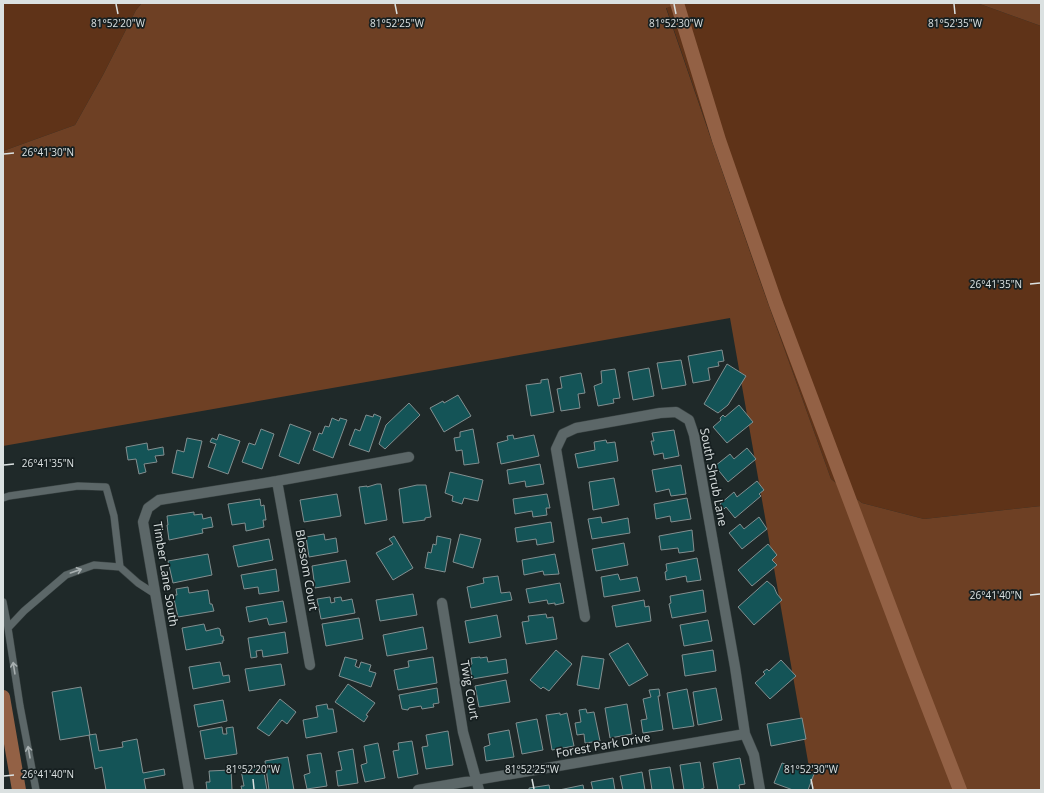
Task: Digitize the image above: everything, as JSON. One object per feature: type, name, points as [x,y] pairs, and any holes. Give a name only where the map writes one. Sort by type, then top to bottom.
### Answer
[{"type":"street","name":"South Shrub Lane","points":[[585,617],[556,449],[563,434],[576,428],[660,413],[676,412],[689,420],[694,435],[734,659],[745,734],[754,755],[760,790]]},
{"type":"street","name":"Timber Lane South","points":[[189,790],[143,522],[148,508],[159,500],[277,481],[409,457]]},
{"type":"street","name":"Blossom Court","points":[[277,481],[310,665]]},
{"type":"street","name":"Twig Court","points":[[442,604],[464,732],[478,785]]},
{"type":"street","name":"Forest Park Drive","points":[[418,790],[478,785],[745,734]]},
{"type":"lane","points":[[3,498],[78,486],[106,487],[114,516],[120,567]]},
{"type":"lane","points":[[8,628],[24,611],[66,575],[94,565],[120,567],[138,583],[155,594]]},
{"type":"lane","points":[[3,602],[20,706],[36,790]]},
{"type":"shaded area","points":[[3,3],[142,3],[136,10],[103,75],[75,125],[3,151]]},
{"type":"shaded area","points":[[142,3],[680,3],[666,8],[759,278],[831,479],[862,503],[924,519],[1041,506],[1041,790],[813,790],[730,318],[3,446],[3,151],[75,125],[103,75],[136,10]]},
{"type":"shaded area","points":[[680,3],[977,3],[1041,26],[1041,506],[924,519],[862,503],[831,479],[759,278],[666,7]]},
{"type":"shaded area","points":[[977,3],[1041,3],[1041,26]]},
{"type":"building","points":[[722,350],[724,361],[718,362],[719,366],[708,368],[710,380],[693,383],[688,356]]},
{"type":"building","points":[[681,360],[686,385],[662,389],[657,363]]},
{"type":"building","points":[[727,364],[746,376],[728,405],[718,413],[704,404]]},
{"type":"building","points":[[649,368],[654,396],[633,400],[628,372]]},
{"type":"building","points":[[615,369],[620,398],[613,399],[614,403],[598,406],[594,386],[602,383],[601,371]]},
{"type":"building","points":[[581,373],[585,393],[578,394],[580,408],[561,411],[557,389],[562,388],[560,377]]},
{"type":"building","points":[[548,379],[554,412],[531,416],[526,385],[541,383],[541,380]]},
{"type":"building","points":[[458,395],[471,416],[444,432],[430,408],[443,401],[444,403]]},
{"type":"building","points":[[409,403],[420,415],[385,449],[379,444],[386,425]]},
{"type":"building","points":[[739,405],[753,422],[727,443],[713,427],[721,420],[720,418],[723,415],[725,417]]},
{"type":"building","points":[[374,414],[381,417],[369,452],[349,445],[355,429],[360,431],[366,415],[373,417]]},
{"type":"building","points":[[332,418],[339,421],[340,418],[347,420],[333,458],[313,450],[319,433],[322,434],[325,426],[329,427]]},
{"type":"building","points":[[290,424],[311,432],[299,464],[279,456]]},
{"type":"building","points":[[261,429],[274,434],[262,469],[242,462],[249,443],[255,445]]},
{"type":"building","points":[[473,429],[479,463],[464,465],[462,450],[456,451],[454,438],[460,437],[460,432]]},
{"type":"building","points":[[674,430],[679,456],[664,459],[663,453],[654,455],[651,441],[654,441],[652,433]]},
{"type":"building","points":[[219,434],[240,441],[228,474],[208,467],[216,444],[210,442],[212,438],[217,440]]},
{"type":"building","points":[[513,435],[514,439],[534,435],[539,456],[501,464],[497,443],[508,440],[507,436]]},
{"type":"building","points":[[187,438],[202,441],[193,478],[172,473],[177,450],[184,452]]},
{"type":"building","points":[[606,440],[607,443],[615,442],[618,461],[578,468],[575,454],[595,450],[594,442]]},
{"type":"building","points":[[147,443],[148,450],[163,447],[164,455],[155,456],[157,462],[144,464],[146,472],[139,474],[136,459],[128,460],[126,447]]},
{"type":"building","points":[[747,448],[756,459],[728,482],[715,466],[730,454],[734,459]]},
{"type":"building","points":[[540,464],[544,484],[526,487],[525,481],[509,484],[507,470]]},
{"type":"building","points":[[681,465],[686,494],[671,496],[669,489],[656,492],[652,470]]},
{"type":"building","points":[[450,472],[483,480],[478,501],[464,498],[462,504],[452,501],[453,496],[445,493]]},
{"type":"building","points":[[614,478],[619,505],[593,510],[589,482]]},
{"type":"building","points":[[757,481],[764,490],[759,494],[761,496],[735,518],[726,507],[724,509],[720,504],[734,492],[737,497]]},
{"type":"building","points":[[381,484],[387,520],[365,524],[359,487],[367,487]]},
{"type":"building","points":[[417,485],[426,485],[431,517],[425,518],[425,520],[403,523],[399,489]]},
{"type":"building","points":[[337,494],[341,516],[304,522],[300,500]]},
{"type":"building","points":[[547,494],[550,508],[546,508],[547,515],[533,517],[532,511],[515,514],[513,499]]},
{"type":"building","points":[[687,498],[691,519],[671,522],[670,516],[656,519],[654,504]]},
{"type":"building","points":[[260,499],[261,506],[264,505],[266,520],[263,520],[264,527],[246,531],[245,523],[232,525],[228,504]]},
{"type":"building","points":[[194,512],[194,515],[202,514],[203,519],[211,517],[213,527],[202,529],[203,533],[169,540],[167,516]]},
{"type":"building","points":[[601,517],[602,523],[628,518],[630,533],[592,539],[588,519]]},
{"type":"building","points":[[759,517],[767,529],[742,549],[729,533],[740,524],[744,529]]},
{"type":"building","points":[[551,522],[554,542],[537,545],[536,539],[517,542],[515,528]]},
{"type":"building","points":[[692,530],[694,551],[679,553],[678,548],[661,550],[659,536]]},
{"type":"building","points":[[324,534],[325,540],[336,538],[338,552],[309,557],[306,537]]},
{"type":"building","points":[[460,534],[481,539],[473,568],[453,562]]},
{"type":"building","points":[[394,536],[413,568],[393,580],[376,553],[393,544],[389,539]]},
{"type":"building","points":[[437,536],[451,539],[445,572],[425,568],[428,552],[431,553],[433,544],[436,545]]},
{"type":"building","points":[[269,539],[273,560],[238,567],[233,546]]},
{"type":"building","points":[[624,543],[628,565],[596,571],[592,549]]},
{"type":"building","points":[[768,544],[777,555],[772,560],[777,565],[752,586],[738,570]]},
{"type":"building","points":[[208,554],[212,575],[173,583],[168,561]]},
{"type":"building","points":[[555,554],[559,574],[544,575],[543,571],[524,575],[522,560]]},
{"type":"building","points":[[697,558],[701,580],[687,582],[686,576],[666,580],[666,564]]},
{"type":"building","points":[[346,560],[350,582],[315,588],[312,566]]},
{"type":"building","points":[[276,569],[279,591],[259,594],[258,587],[244,589],[241,575]]},
{"type":"building","points":[[618,574],[620,580],[637,577],[640,591],[604,597],[601,577]]},
{"type":"building","points":[[498,576],[501,593],[510,592],[512,600],[471,608],[467,587],[484,583],[483,578]]},
{"type":"building","points":[[767,581],[774,587],[782,600],[754,625],[738,607]]},
{"type":"building","points":[[560,583],[564,603],[555,605],[555,603],[548,604],[547,600],[529,603],[526,589]]},
{"type":"building","points":[[188,587],[189,593],[208,590],[210,604],[212,604],[214,611],[178,617],[174,599],[175,595],[177,595],[176,589]]},
{"type":"building","points":[[703,590],[706,612],[672,618],[669,604],[671,603],[670,596]]},
{"type":"building","points":[[413,594],[417,615],[380,621],[376,600]]},
{"type":"building","points":[[330,597],[331,603],[335,602],[334,598],[341,597],[342,601],[352,599],[355,613],[321,619],[317,599]]},
{"type":"building","points":[[644,600],[645,607],[649,606],[651,621],[616,627],[612,606]]},
{"type":"building","points":[[283,601],[287,622],[269,625],[267,618],[249,622],[246,607]]},
{"type":"building","points":[[546,614],[547,618],[553,617],[557,639],[526,644],[522,622],[529,621],[528,616]]},
{"type":"building","points":[[497,615],[501,637],[469,643],[465,621]]},
{"type":"building","points":[[359,618],[363,639],[326,646],[322,624]]},
{"type":"building","points":[[708,620],[712,641],[684,646],[680,625]]},
{"type":"building","points":[[204,624],[206,631],[218,628],[220,629],[221,636],[223,636],[223,643],[186,650],[182,628]]},
{"type":"building","points":[[423,627],[427,649],[387,656],[383,635]]},
{"type":"building","points":[[285,632],[288,653],[263,657],[262,650],[256,651],[257,657],[251,658],[248,638]]},
{"type":"building","points":[[628,643],[648,675],[629,686],[609,654]]},
{"type":"building","points":[[556,650],[572,664],[549,691],[543,687],[541,689],[530,680]]},
{"type":"building","points":[[713,650],[716,671],[685,676],[682,655]]},
{"type":"building","points":[[582,656],[604,659],[599,689],[577,685]]},
{"type":"building","points":[[345,657],[357,660],[355,666],[359,668],[361,662],[371,665],[369,671],[376,673],[371,687],[339,676]]},
{"type":"building","points":[[433,657],[437,683],[398,690],[394,670],[409,667],[408,661]]},
{"type":"building","points":[[487,657],[488,662],[506,659],[508,673],[472,679],[470,665],[472,664],[471,658]]},
{"type":"building","points":[[781,660],[796,676],[770,699],[755,683],[765,674],[763,672],[767,669],[769,671]]},
{"type":"building","points":[[220,662],[223,676],[229,675],[230,682],[193,689],[189,667]]},
{"type":"building","points":[[281,664],[285,685],[249,691],[245,669]]},
{"type":"building","points":[[506,680],[510,702],[479,707],[475,686]]},
{"type":"building","points":[[348,684],[375,703],[366,715],[368,716],[364,722],[335,702]]},
{"type":"building","points":[[81,687],[90,735],[60,740],[52,692]]},
{"type":"building","points":[[437,688],[439,703],[433,704],[434,707],[422,709],[421,706],[409,708],[408,710],[402,709],[399,695]]},
{"type":"building","points":[[716,688],[722,720],[698,725],[693,692]]},
{"type":"building","points":[[659,689],[660,696],[658,696],[663,730],[643,733],[641,720],[647,719],[643,699],[651,697],[649,690]]},
{"type":"building","points":[[687,689],[694,726],[673,729],[667,693]]},
{"type":"building","points":[[280,699],[296,712],[287,724],[282,720],[269,736],[257,728]]},
{"type":"building","points":[[223,700],[227,721],[198,727],[194,705]]},
{"type":"building","points":[[327,704],[328,709],[333,709],[337,732],[306,738],[303,720],[318,717],[316,706]]},
{"type":"building","points":[[627,704],[632,734],[610,738],[605,708]]},
{"type":"building","points":[[586,709],[587,713],[594,712],[600,741],[585,743],[584,734],[577,735],[575,723],[581,722],[579,710]]},
{"type":"building","points":[[560,713],[560,715],[567,713],[574,746],[552,750],[546,715]]},
{"type":"building","points":[[802,718],[806,739],[771,746],[767,724]]},
{"type":"building","points":[[537,719],[543,750],[522,754],[516,723]]},
{"type":"building","points":[[222,727],[223,734],[227,734],[226,728],[233,727],[237,754],[205,759],[200,731]]},
{"type":"building","points":[[509,730],[514,757],[486,761],[484,747],[490,745],[488,734]]},
{"type":"building","points":[[448,731],[453,765],[426,769],[422,747],[428,746],[426,735]]},
{"type":"building","points":[[96,734],[99,751],[123,747],[122,742],[137,739],[143,773],[164,769],[165,775],[144,779],[146,790],[106,790],[102,767],[95,769],[89,735]]},
{"type":"building","points":[[412,741],[418,774],[398,778],[393,751],[399,750],[398,743]]},
{"type":"building","points":[[378,743],[385,778],[365,782],[361,765],[367,763],[364,746]]},
{"type":"building","points":[[353,749],[358,783],[338,786],[336,771],[342,770],[338,752]]},
{"type":"building","points":[[321,753],[327,786],[307,789],[304,775],[310,773],[307,755]]},
{"type":"building","points":[[288,757],[294,790],[269,790],[265,761]]},
{"type":"building","points":[[740,758],[745,784],[739,785],[740,790],[718,790],[713,763]]},
{"type":"building","points":[[700,762],[704,788],[699,790],[684,790],[680,765]]},
{"type":"building","points":[[782,763],[814,774],[808,790],[793,790],[774,783]]},
{"type":"building","points":[[263,767],[267,790],[242,790],[241,786],[244,786],[241,770]]},
{"type":"building","points":[[670,767],[674,790],[652,790],[649,770]]},
{"type":"building","points":[[231,770],[232,790],[207,790],[206,782],[210,782],[209,771]]},
{"type":"building","points":[[642,772],[645,790],[623,790],[620,776]]},
{"type":"building","points":[[613,778],[615,790],[593,790],[591,782]]},
{"type":"building","points":[[549,785],[550,790],[529,790],[529,788]]},
{"type":"building","points":[[583,785],[584,790],[559,790]]},
{"type":"waterway","points":[[677,3],[719,140],[776,304],[960,790]]},
{"type":"waterway","points":[[3,697],[19,790]]}]
